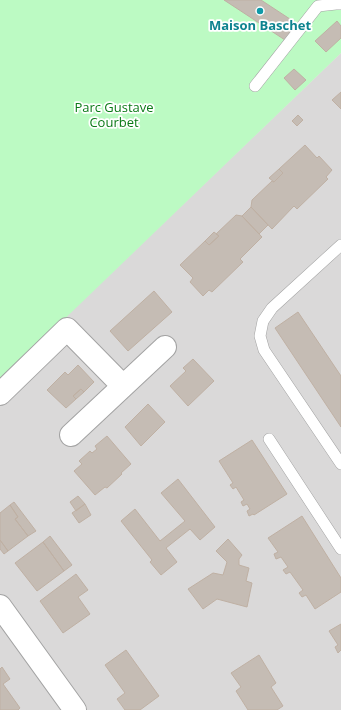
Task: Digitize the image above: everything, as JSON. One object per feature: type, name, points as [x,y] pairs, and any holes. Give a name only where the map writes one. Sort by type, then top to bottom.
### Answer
[{"type":"street","points":[[0,394],[67,329],[123,386]]},
{"type":"street","points":[[71,435],[165,346]]},
{"type":"street","points":[[0,606],[75,710]]},
{"type":"lane","points":[[255,86],[318,6],[341,4]]},
{"type":"lane","points":[[341,245],[272,308],[263,321],[260,336],[264,350],[341,464]]},
{"type":"lane","points":[[269,439],[341,549]]},
{"type":"shaded area","points":[[341,53],[341,710],[0,710],[0,380]]},
{"type":"green space","name":"Parc Gustave Courbet","points":[[0,0],[341,0],[341,53],[0,381]]},
{"type":"building","name":"Maison Baschet","points":[[224,0],[261,0],[296,23],[285,40]]},
{"type":"building","points":[[337,21],[341,26],[341,38],[326,52],[315,41]]},
{"type":"building","points":[[294,69],[306,80],[295,90],[284,78]]},
{"type":"building","points":[[341,92],[341,109],[332,100]]},
{"type":"building","points":[[298,115],[303,120],[297,126],[292,121]]},
{"type":"building","points":[[305,145],[317,158],[319,156],[332,170],[326,177],[328,179],[297,209],[294,206],[272,229],[251,207],[252,200],[283,173],[279,169]]},
{"type":"building","points":[[279,169],[283,173],[274,182],[269,178]]},
{"type":"building","points":[[251,207],[268,225],[259,234],[242,216]]},
{"type":"building","points":[[236,215],[242,216],[262,237],[240,259],[243,262],[212,292],[209,290],[203,296],[190,282],[193,278],[180,265],[205,241],[209,245],[219,236],[216,234]]},
{"type":"building","points":[[214,232],[219,236],[209,245],[205,241]]},
{"type":"building","points":[[154,291],[172,312],[128,351],[110,331]]},
{"type":"building","points":[[298,312],[341,376],[341,427],[275,328]]},
{"type":"building","points":[[193,359],[214,381],[188,406],[170,386],[186,371],[183,368]]},
{"type":"building","points":[[78,365],[94,382],[84,392],[81,389],[73,396],[76,399],[66,408],[47,390],[65,372],[68,375]]},
{"type":"building","points":[[81,389],[84,392],[76,399],[73,396]]},
{"type":"building","points":[[148,404],[165,422],[141,446],[125,427]]},
{"type":"building","points":[[107,436],[131,464],[107,488],[105,487],[95,495],[74,471],[82,464],[79,461],[90,451],[92,453],[97,449],[95,446]]},
{"type":"building","points":[[252,440],[287,494],[254,515],[249,516],[247,511],[250,509],[247,504],[243,506],[241,502],[244,500],[236,487],[233,489],[230,485],[233,483],[219,461]]},
{"type":"building","points":[[178,479],[215,527],[200,540],[190,529],[166,548],[177,562],[161,575],[150,562],[152,560],[121,521],[135,509],[160,541],[185,521],[161,493]]},
{"type":"building","points":[[78,496],[85,504],[76,511],[70,502]]},
{"type":"building","points":[[14,502],[36,531],[28,536],[15,519],[18,517],[10,505]]},
{"type":"building","points":[[85,504],[91,515],[79,523],[72,513]]},
{"type":"building","points":[[10,505],[18,517],[15,519],[28,536],[8,551],[0,540],[0,513]]},
{"type":"building","points":[[302,516],[341,578],[341,592],[315,609],[306,595],[302,597],[299,593],[303,590],[290,572],[286,574],[283,570],[288,567],[281,557],[276,559],[274,554],[278,552],[268,538]]},
{"type":"building","points":[[50,536],[72,565],[64,571],[43,542]]},
{"type":"building","points":[[228,539],[242,555],[239,559],[239,565],[249,568],[246,581],[252,583],[247,607],[217,599],[203,609],[188,589],[213,573],[223,575],[227,562],[216,551]]},
{"type":"building","points":[[0,540],[8,551],[4,554],[0,549]]},
{"type":"building","points":[[43,542],[64,571],[37,591],[15,563]]},
{"type":"building","points":[[76,574],[88,590],[78,597],[90,614],[63,633],[40,601]]},
{"type":"building","points":[[341,624],[341,650],[338,653],[335,647],[338,645],[329,631]]},
{"type":"building","points":[[126,650],[159,696],[140,710],[125,710],[117,699],[125,693],[105,665]]},
{"type":"building","points":[[259,655],[276,683],[271,687],[283,706],[277,710],[248,710],[236,691],[241,687],[231,673]]},
{"type":"building","points":[[2,667],[10,679],[3,684],[20,708],[18,710],[0,710],[0,669]]},
{"type":"place","name":"Maison Baschet","points":[[260,11]]}]
